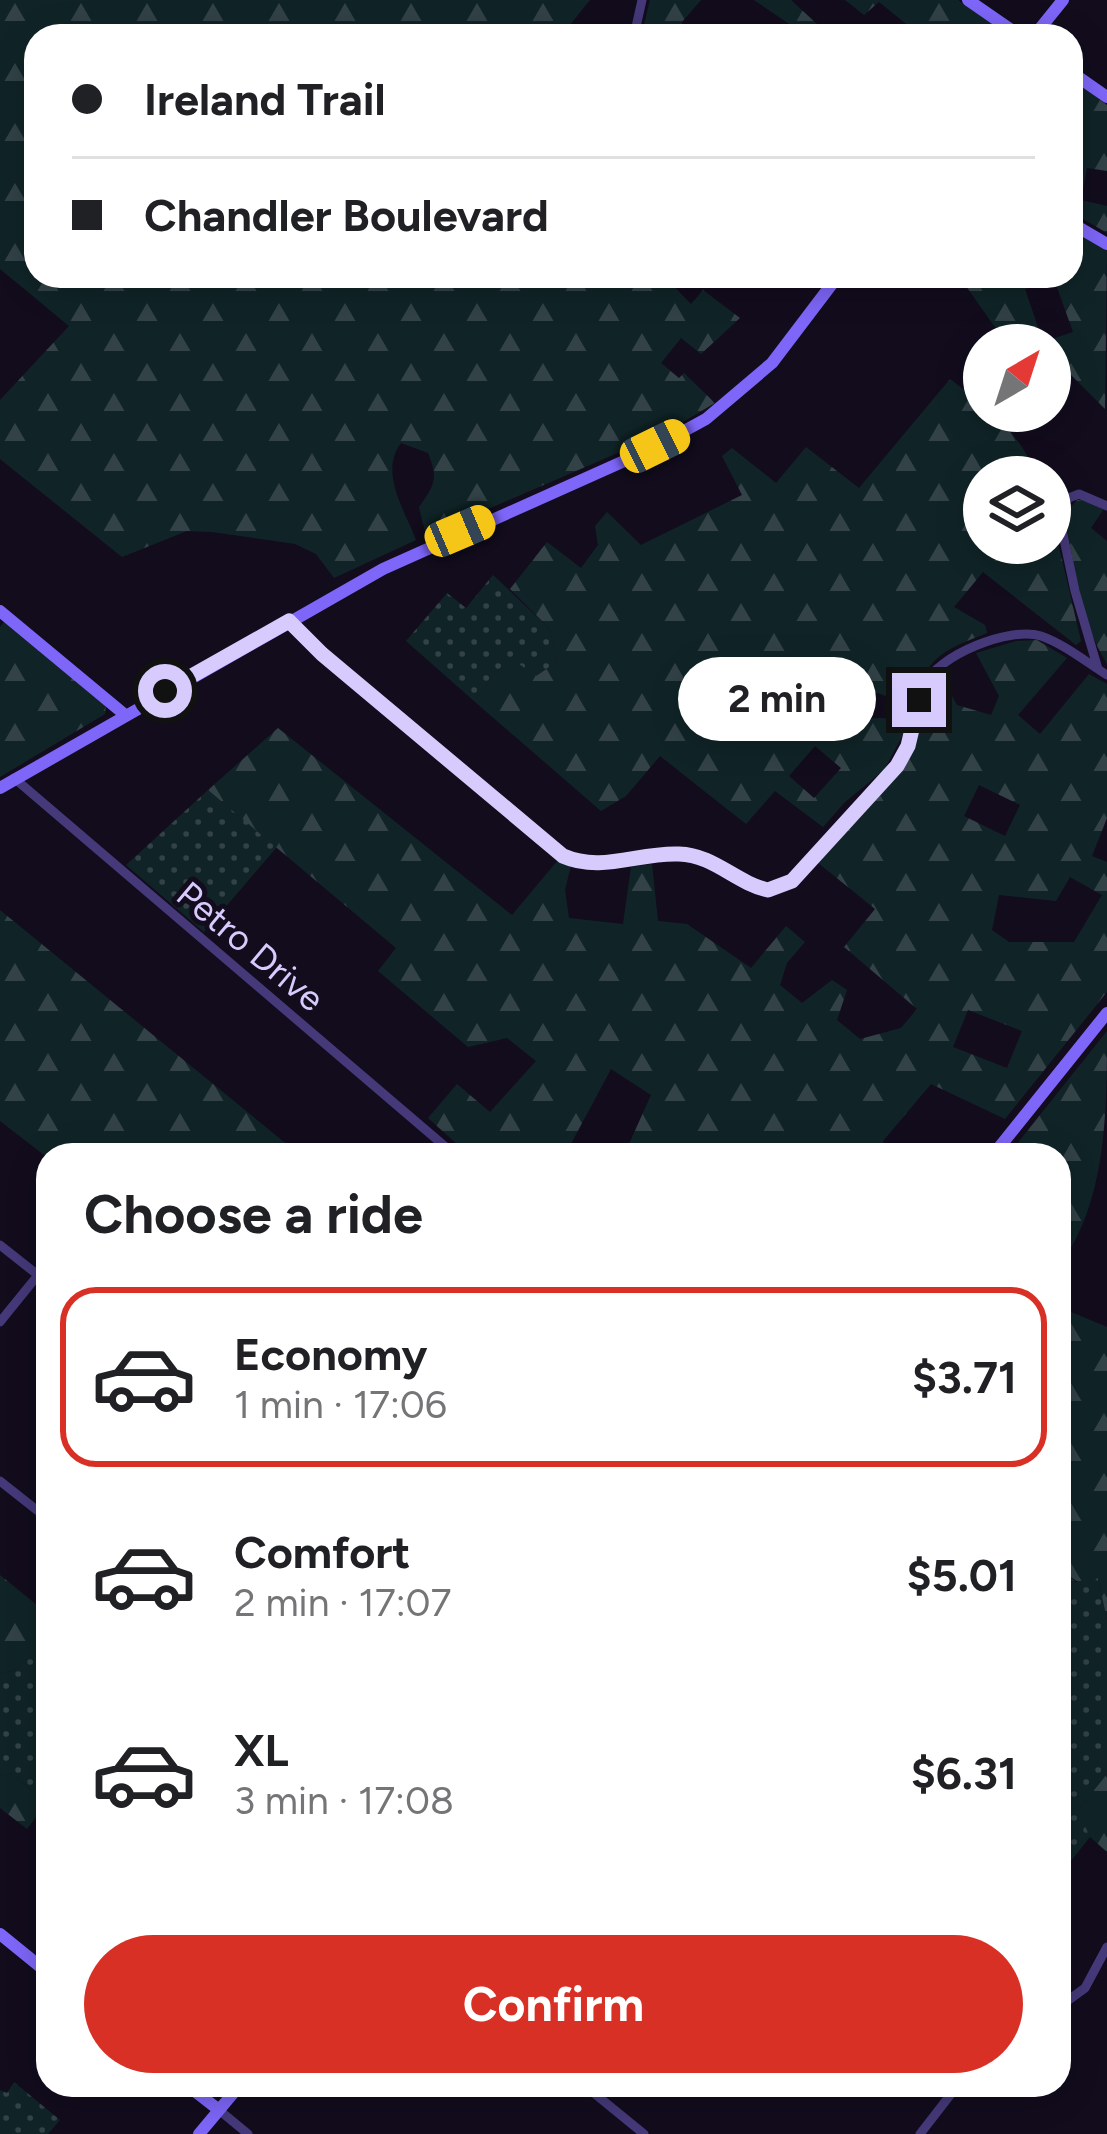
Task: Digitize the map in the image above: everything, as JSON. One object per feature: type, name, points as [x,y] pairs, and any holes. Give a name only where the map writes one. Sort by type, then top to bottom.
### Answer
[{"type":"street","points":[[968,0],[1003,24]]},
{"type":"street","points":[[1044,24],[1063,0]]},
{"type":"street","points":[[0,788],[399,560],[651,449],[706,419],[772,363],[828,288]]},
{"type":"street","points":[[1102,672],[1075,591],[1058,511],[1066,499],[1079,494],[1107,506]]},
{"type":"street","points":[[0,611],[124,714]]},
{"type":"street","points":[[289,621],[563,856],[597,864],[686,854],[712,860],[768,890],[792,881],[897,766],[908,746],[927,678],[946,660],[1009,636],[1034,634],[1102,672]]},
{"type":"street","name":"Petro Drive","points":[[14,778],[441,1143]]},
{"type":"street","points":[[1003,1143],[1107,1012]]},
{"type":"street","points":[[0,1245],[36,1273]]},
{"type":"street","points":[[0,1322],[36,1277]]},
{"type":"street","points":[[0,1481],[36,1510]]},
{"type":"street","points":[[0,1934],[36,1963]]},
{"type":"street","points":[[1071,1998],[1085,1988],[1107,1947]]},
{"type":"street","points":[[202,2097],[248,2134]]},
{"type":"street","points":[[200,2134],[230,2097]]},
{"type":"street","points":[[599,2097],[644,2134]]},
{"type":"street","points":[[920,2134],[949,2097]]},
{"type":"green space","points":[[0,0],[590,0],[571,24],[24,24],[24,288],[676,288],[691,304],[703,290],[740,318],[701,354],[681,338],[661,363],[679,378],[684,373],[715,403],[666,432],[426,536],[419,507],[433,482],[433,469],[428,453],[401,443],[392,466],[393,478],[416,540],[334,578],[316,554],[295,544],[212,532],[187,531],[122,557],[0,459],[0,400],[69,326],[0,269]]},
{"type":"green space","points":[[650,0],[701,0],[682,24],[644,24]]},
{"type":"green space","points":[[754,0],[791,0],[817,24],[789,24]]},
{"type":"green space","points":[[845,0],[958,0],[993,24],[906,24],[879,2],[864,15]]},
{"type":"green space","points":[[1083,88],[1107,105],[1107,171],[1087,168],[1083,189]]},
{"type":"green space","points":[[1083,200],[1107,206],[1107,233],[1083,219]]},
{"type":"green space","points":[[1083,235],[1107,249],[1105,409],[1071,375],[1073,332],[1057,288],[1083,288]]},
{"type":"green space","points":[[967,288],[1028,288],[1037,324],[993,324]]},
{"type":"green space","points":[[950,379],[963,389],[963,432],[1010,432],[1027,456],[963,456],[963,564],[1063,564],[1081,641],[1076,645],[983,572],[954,607],[985,625],[987,633],[938,657],[912,705],[857,686],[840,670],[814,669],[795,682],[793,700],[817,720],[839,723],[885,718],[906,729],[884,770],[823,827],[775,791],[746,824],[660,756],[626,796],[601,811],[474,701],[502,666],[519,664],[536,676],[557,662],[550,629],[510,589],[547,542],[581,568],[598,545],[595,526],[607,512],[641,545],[742,495],[722,456],[732,448],[776,483],[806,447],[859,488]],"holes":[[[815,746],[841,768],[814,798],[789,776]]]},
{"type":"green space","points":[[1077,500],[1090,501],[1103,510],[1091,528],[1107,541],[1107,664],[1084,610],[1075,571],[1071,506]]},
{"type":"green space","points":[[493,575],[550,629],[557,662],[536,676],[502,666],[474,701],[406,641],[447,593],[466,608]]},
{"type":"green space","points":[[5,621],[106,706],[105,714],[0,777],[0,627]]},
{"type":"green space","points":[[1037,640],[1067,658],[1018,715],[1040,734],[1089,674],[1107,684],[1107,818],[1092,856],[1107,862],[1107,992],[1005,1119],[931,1084],[884,1143],[629,1143],[651,1095],[611,1069],[571,1143],[456,1143],[428,1118],[457,1084],[490,1112],[536,1061],[507,1038],[468,1047],[378,971],[396,948],[208,790],[278,728],[512,915],[558,860],[571,865],[565,890],[569,918],[623,924],[631,867],[652,864],[658,921],[687,924],[751,968],[786,926],[805,942],[787,963],[780,985],[802,1003],[832,980],[847,990],[837,1020],[860,1039],[901,1028],[917,1009],[844,947],[875,909],[817,862],[900,774],[914,750],[935,677],[940,675],[957,705],[991,715],[999,696],[976,653]],"holes":[[[979,785],[1020,805],[1005,836],[964,816]],[[1070,877],[1102,895],[1074,942],[1009,942],[992,930],[999,895],[1056,901]],[[968,1010],[1022,1031],[1007,1068],[953,1047]]]},
{"type":"green space","points":[[208,790],[277,847],[204,932],[126,865]]},
{"type":"green space","points":[[0,910],[285,1143],[36,1143],[36,1149],[0,1121]]},
{"type":"green space","points":[[1107,1031],[1101,1154],[1087,1214],[1071,1247],[1071,1143],[1018,1143]]},
{"type":"green space","points":[[1071,1312],[1107,1327],[1107,1620],[1098,1578],[1081,1584],[1071,1577]]},
{"type":"green space","points":[[0,1575],[36,1604],[36,1659],[31,1655],[15,1670],[0,1674]]},
{"type":"green space","points":[[1071,1578],[1076,1582],[1098,1578],[1107,1620],[1107,1774],[1079,1809],[1090,1837],[1071,1861]]},
{"type":"green space","points":[[31,1654],[36,1658],[36,1794],[10,1773],[0,1776],[0,1674],[15,1670]]},
{"type":"green space","points":[[10,1773],[36,1794],[36,1817],[27,1829],[0,1808],[0,1776]]},
{"type":"green space","points":[[1107,1774],[1107,1852],[1090,1837],[1078,1810]]},
{"type":"green space","points":[[14,2082],[60,2120],[48,2134],[0,2134],[0,2090],[7,2093]]},
{"type":"route","points":[[165,691],[289,621],[563,856],[597,864],[686,854],[712,860],[768,890],[792,881],[897,766],[908,746],[919,700]]}]
